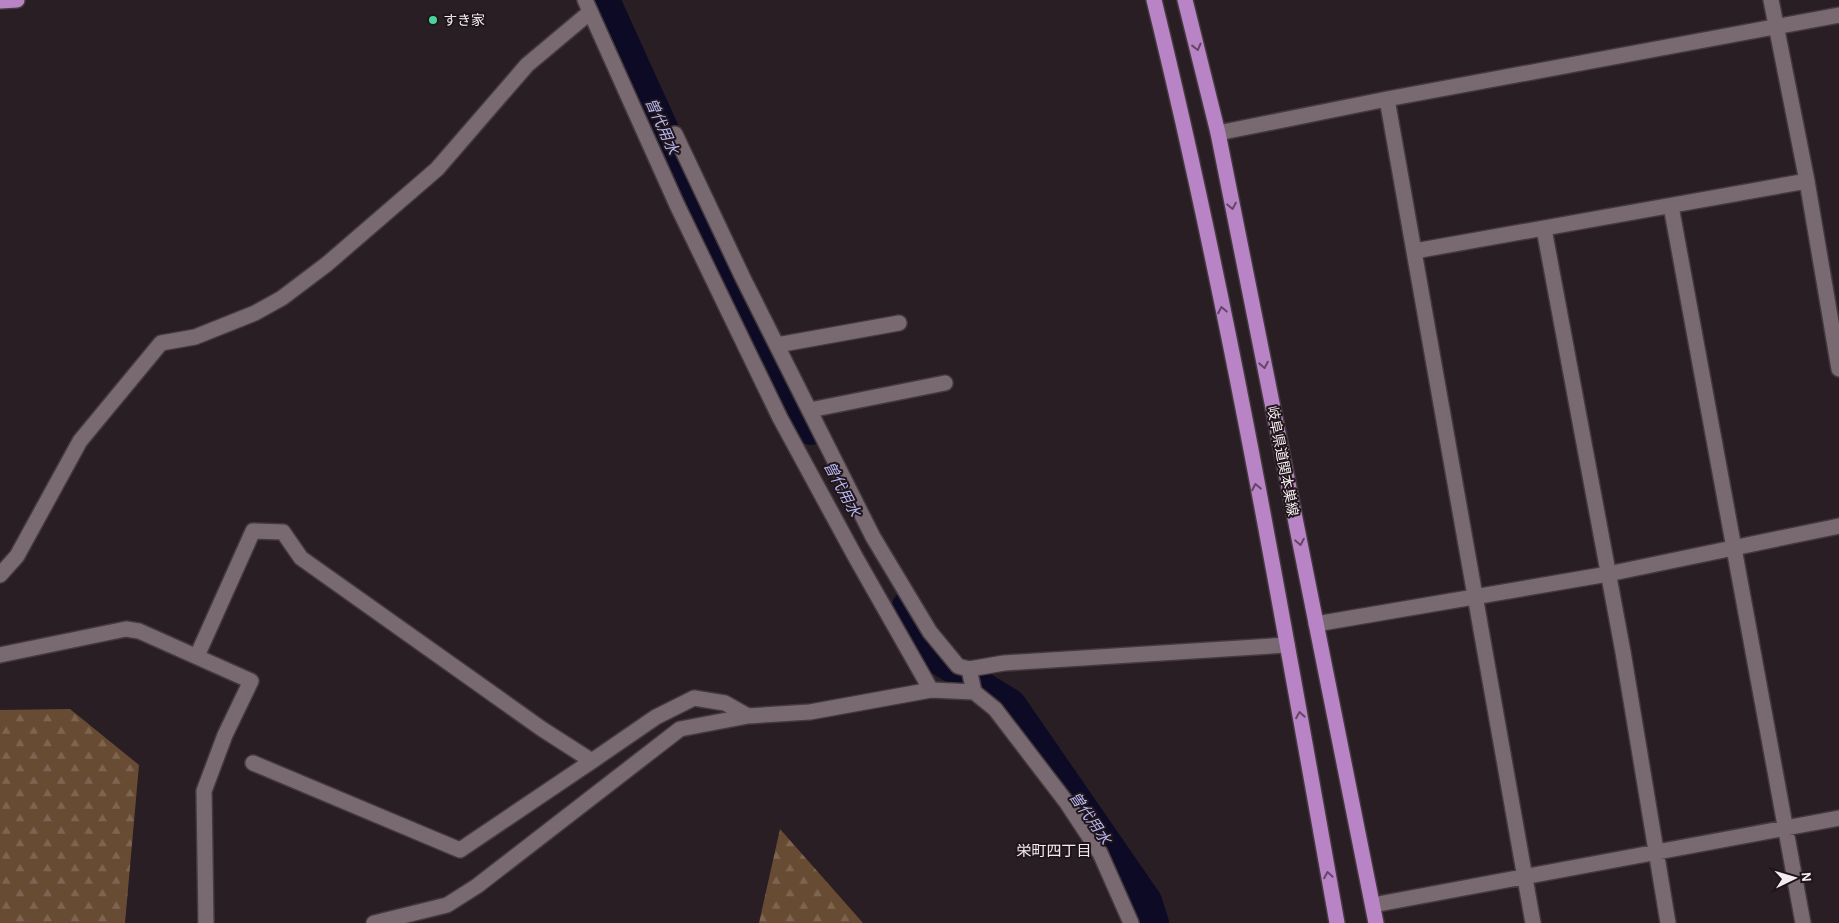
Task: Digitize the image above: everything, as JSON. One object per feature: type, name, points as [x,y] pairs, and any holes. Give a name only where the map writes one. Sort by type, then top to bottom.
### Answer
[{"type":"main road","points":[[0,1],[17,0]]},
{"type":"main road","points":[[1154,0],[1191,151],[1287,645],[1336,923]]},
{"type":"main road","name":"岐阜県道関本巣線","points":[[1185,0],[1218,134],[1376,923]]},
{"type":"street","points":[[1771,0],[1807,181],[1839,369]]},
{"type":"street","points":[[0,575],[17,556],[80,441],[161,343],[195,337],[255,312],[282,298],[297,287],[437,169],[526,65],[587,7],[677,204],[780,418],[856,558],[932,690]]},
{"type":"street","points":[[1218,134],[1387,99],[1839,15]]},
{"type":"street","points":[[1387,99],[1416,251],[1474,599],[1533,923]]},
{"type":"street","points":[[675,134],[873,537],[930,632],[958,666],[969,668],[1004,663],[1287,645]]},
{"type":"street","points":[[1416,251],[1807,181]]},
{"type":"street","points":[[1671,206],[1803,923]]},
{"type":"street","points":[[1544,229],[1608,574],[1668,923]]},
{"type":"street","points":[[777,345],[899,323]]},
{"type":"street","points":[[810,410],[945,383]]},
{"type":"street","points":[[1316,624],[1474,599],[1608,574],[1839,526]]},
{"type":"street","points":[[198,656],[254,532],[283,532],[301,558],[542,729],[592,761]]},
{"type":"street","points":[[0,655],[126,629],[139,631],[251,681],[226,735],[204,791],[206,923]]},
{"type":"street","points":[[969,668],[974,692]]},
{"type":"street","points":[[374,923],[398,920],[447,906],[477,886],[680,729],[748,716],[810,712],[932,690],[974,692],[995,709],[1067,803],[1100,853],[1131,923]]},
{"type":"street","points":[[253,763],[460,850],[656,717],[694,698],[725,702],[748,716]]},
{"type":"street","points":[[1373,905],[1839,818]]},
{"type":"green space","points":[[70,709],[139,765],[125,923],[0,923],[0,710]]},
{"type":"green space","points":[[780,829],[863,923],[759,923]]},
{"type":"waterway","name":"曽代用水","points":[[605,0],[724,262],[811,430]]},
{"type":"waterway","name":"曽代用水","points":[[907,606],[939,660],[1011,704],[1147,901],[1154,923]]},
{"type":"place","name":"すき家","points":[[433,20]]},
{"type":"district","name":"栄町四丁目","points":[[1054,851]]}]
